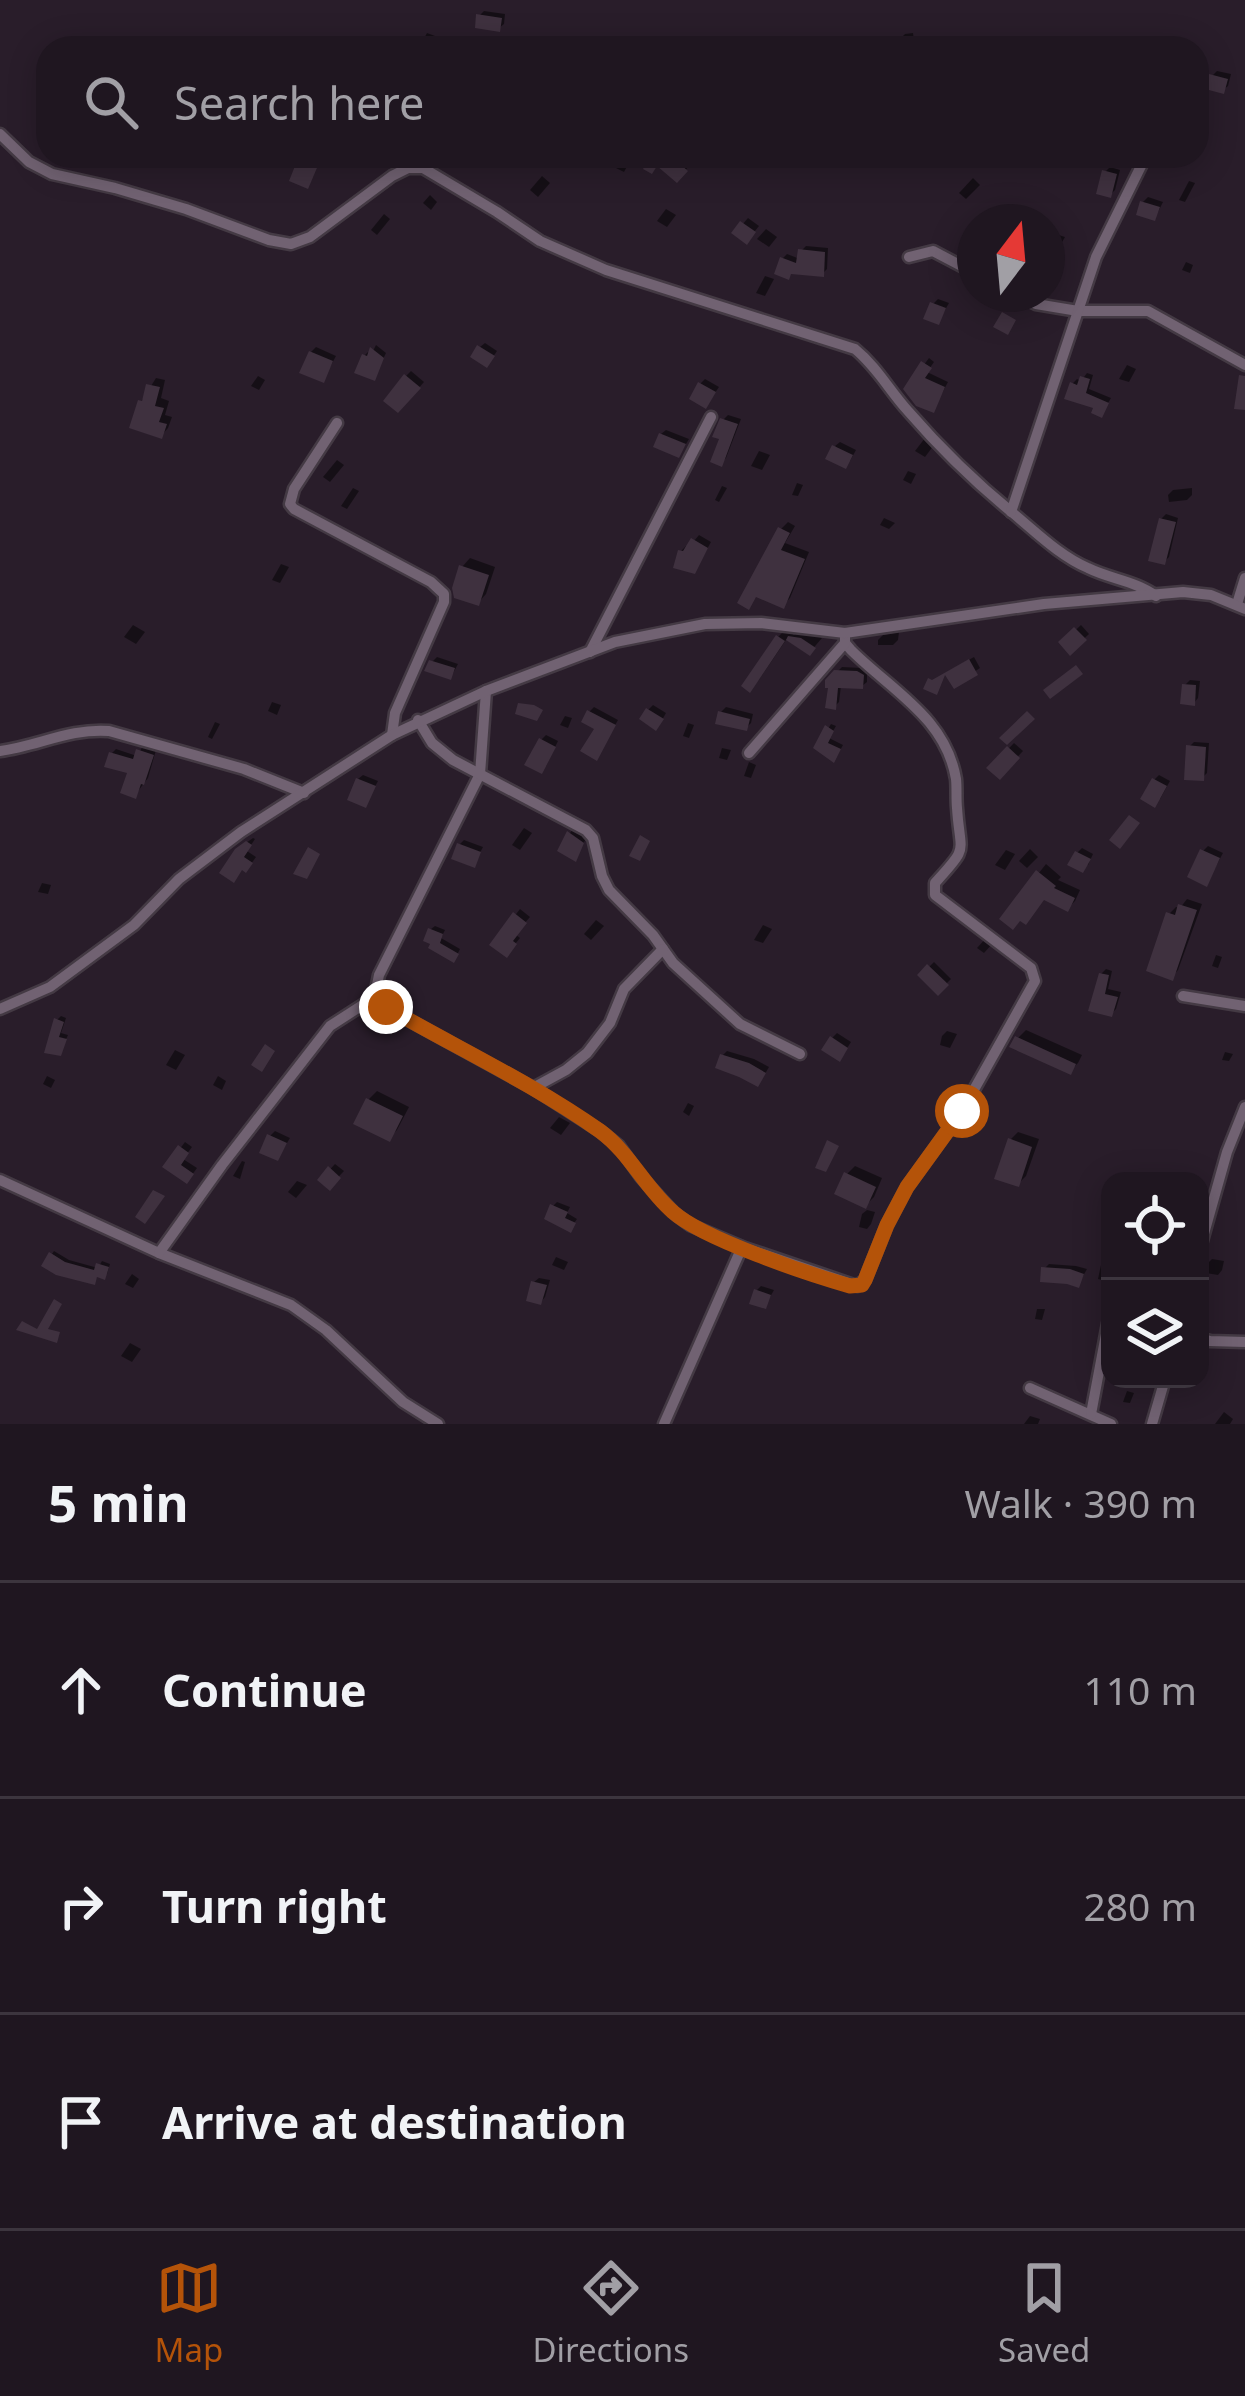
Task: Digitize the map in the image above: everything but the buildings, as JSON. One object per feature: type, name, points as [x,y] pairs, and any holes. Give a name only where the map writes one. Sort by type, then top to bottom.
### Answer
[{"type":"street","points":[[0,134],[36,166]]},
{"type":"street","points":[[40,168],[291,244],[310,237],[392,176],[408,168],[423,169],[540,241],[606,270],[855,349],[936,441],[1011,512],[1082,566],[1156,596]]},
{"type":"street","points":[[1011,512],[1096,257],[1140,168]]},
{"type":"street","points":[[909,256],[933,251],[957,264]]},
{"type":"street","points":[[1065,309],[1148,311],[1245,365]]},
{"type":"street","points":[[590,652],[711,417]]},
{"type":"street","points":[[337,423],[294,489],[290,504],[431,582],[444,595],[395,712],[392,735]]},
{"type":"street","points":[[0,1009],[50,987],[134,925],[179,879],[241,832],[392,735],[486,691],[615,642],[704,624],[761,623],[845,638],[1044,604],[1183,592],[1241,606],[1245,578]]},
{"type":"street","points":[[749,753],[845,638]]},
{"type":"street","points":[[486,691],[480,774],[379,975],[378,999],[533,1088],[619,1146],[641,1177],[690,1225],[842,1283],[862,1285],[907,1187],[962,1111],[1036,981],[1020,959],[935,895],[935,883],[962,849],[950,757],[933,725],[861,661],[845,638]]},
{"type":"street","points":[[418,720],[432,743],[453,760],[586,830],[593,838],[609,890],[673,963],[740,1024],[800,1054]]},
{"type":"street","points":[[0,751],[66,733],[109,731],[244,769],[304,793]]},
{"type":"street","points":[[533,1088],[586,1053],[610,1023],[625,989],[663,949]]},
{"type":"street","points":[[1183,996],[1245,1006]]},
{"type":"street","points":[[159,1252],[330,1026],[378,999]]},
{"type":"street","points":[[1209,1216],[1245,1107]]},
{"type":"street","points":[[0,1180],[303,1312],[404,1402],[439,1424]]},
{"type":"street","points":[[664,1424],[742,1247]]},
{"type":"street","points":[[1209,1339],[1245,1342]]},
{"type":"street","points":[[1091,1414],[1101,1360]]},
{"type":"street","points":[[1030,1388],[1111,1424]]},
{"type":"street","points":[[1151,1424],[1162,1388]]},
{"type":"route","points":[[386,1007],[533,1088],[600,1131],[690,1225],[850,1286],[862,1285],[907,1187],[962,1111]]}]
